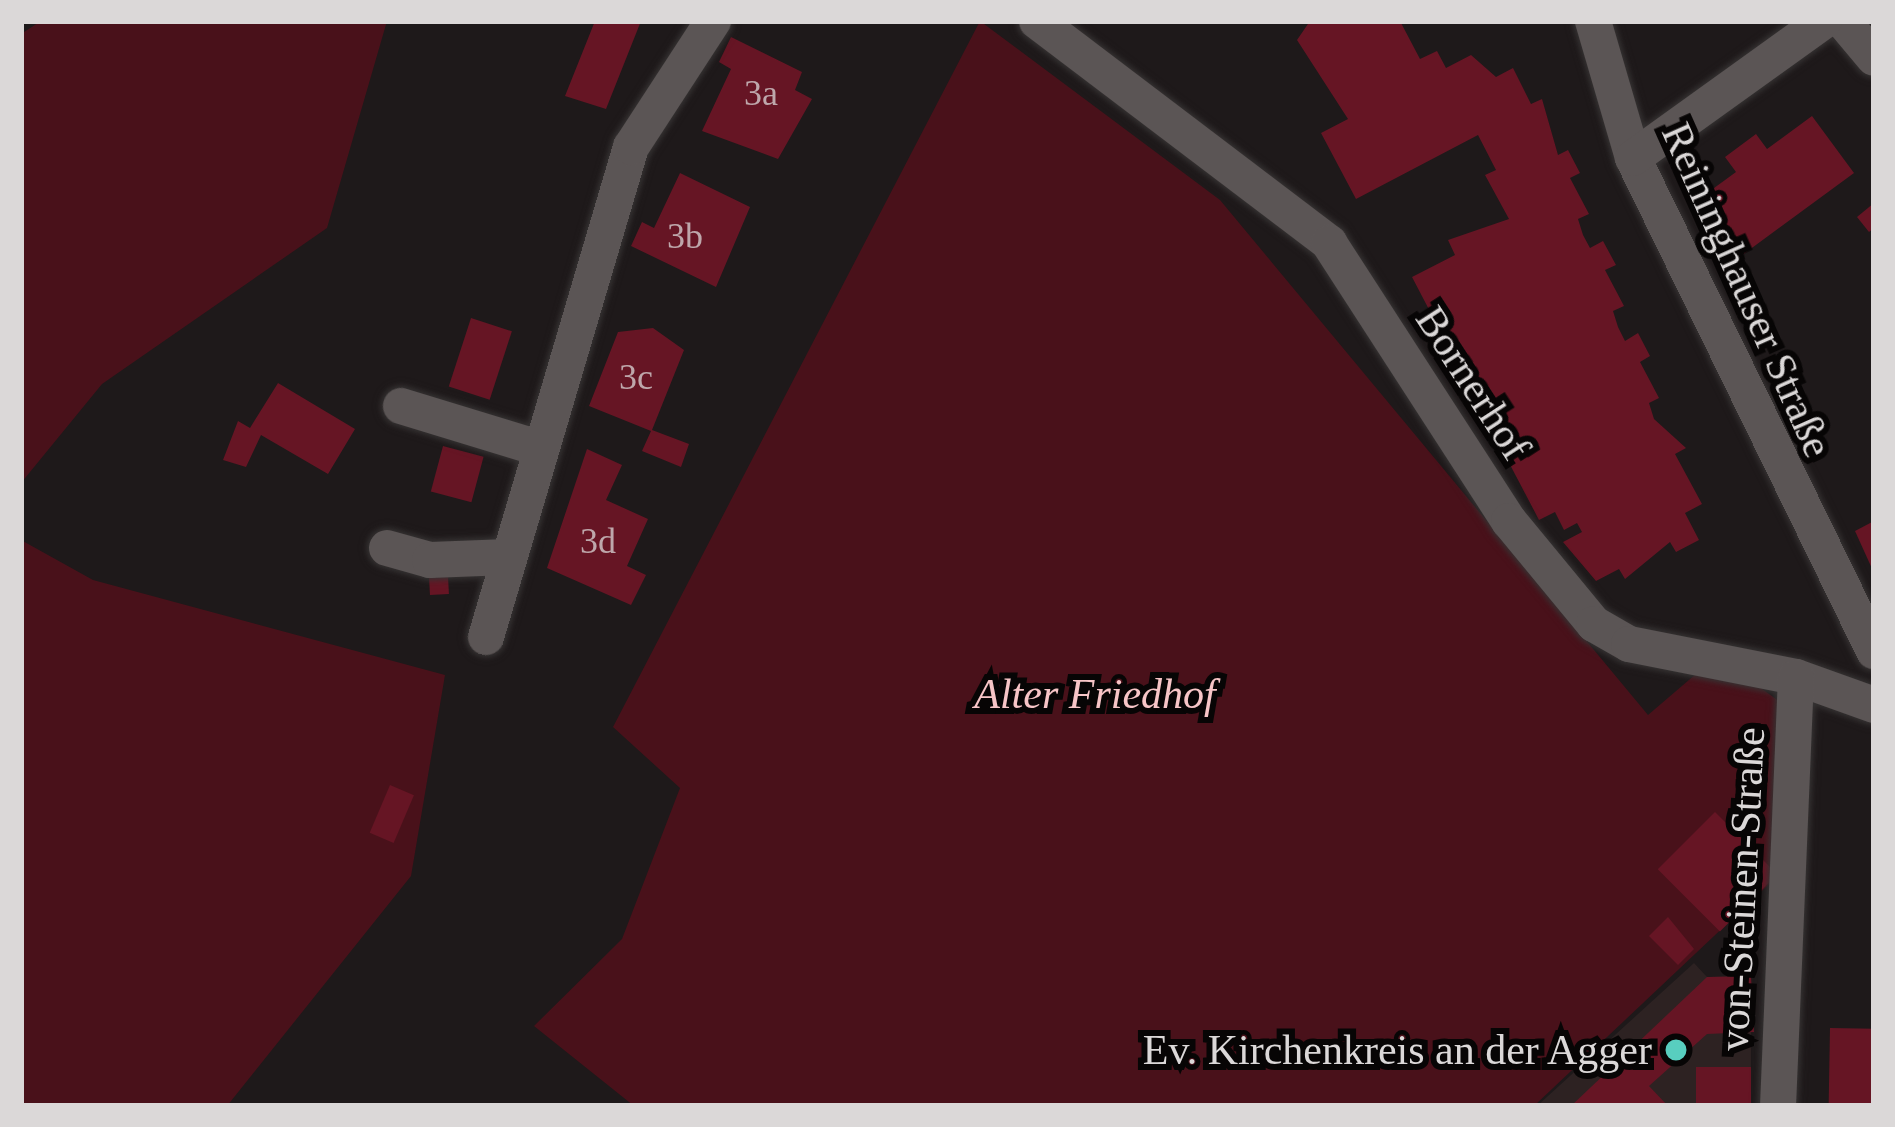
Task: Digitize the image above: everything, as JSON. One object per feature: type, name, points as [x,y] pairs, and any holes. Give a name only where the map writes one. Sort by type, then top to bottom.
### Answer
[{"type":"street","points":[[486,637],[538,448],[632,147],[712,21]]},
{"type":"street","name":"Bornerhof","points":[[1037,21],[1329,244],[1510,521],[1594,624],[1678,658],[1796,677],[1874,706]]},
{"type":"street","name":"Reininghauser Straße","points":[[1593,21],[1633,158],[1874,651]]},
{"type":"street","points":[[1633,158],[1824,21]]},
{"type":"street","points":[[1843,21],[1874,58]]},
{"type":"street","points":[[401,406],[538,448]]},
{"type":"street","points":[[387,548],[430,560],[508,557]]},
{"type":"street","name":"von-Steinen-Straße","points":[[1778,1106],[1796,677]]},
{"type":"shaded area","name":"Ev. Kirchenkreis an der Agger","points":[[1694,963],[1707,977],[1751,976],[1751,1106],[1537,1106]]},
{"type":"green space","points":[[41,21],[387,21],[327,228],[102,384],[21,483],[21,34]]},
{"type":"green space","name":"Alter Friedhof","points":[[980,21],[1220,200],[1648,715],[1717,656],[1784,705],[1786,868],[1534,1106],[634,1106],[534,1026],[622,939],[680,788],[613,727]]},
{"type":"green space","points":[[21,540],[93,580],[445,675],[411,876],[227,1106],[21,1106]]},
{"type":"building","points":[[595,21],[641,21],[606,109],[565,96]]},
{"type":"building","points":[[1310,21],[1400,21],[1420,59],[1437,51],[1446,68],[1471,55],[1496,77],[1513,68],[1531,104],[1542,99],[1558,155],[1568,150],[1580,173],[1570,178],[1589,214],[1578,219],[1583,235],[1590,248],[1603,241],[1616,265],[1605,270],[1624,306],[1613,311],[1618,327],[1625,341],[1638,333],[1650,356],[1640,362],[1659,398],[1649,403],[1654,419],[1686,448],[1675,454],[1702,504],[1685,513],[1699,540],[1676,552],[1670,542],[1625,579],[1619,569],[1596,581],[1563,542],[1582,532],[1577,523],[1564,530],[1555,512],[1539,520],[1412,277],[1455,255],[1448,240],[1509,219],[1485,175],[1496,170],[1478,135],[1356,199],[1321,133],[1348,119],[1297,40]]},
{"type":"building","points":[[731,37],[802,72],[795,90],[812,99],[778,159],[702,131],[731,69],[719,62]]},
{"type":"building","points":[[1812,116],[1854,173],[1741,256],[1699,199],[1736,172],[1725,157],[1756,134],[1767,149]]},
{"type":"building","points":[[680,173],[750,207],[716,287],[631,246],[642,222],[654,228]]},
{"type":"building","points":[[1874,203],[1874,228],[1869,232],[1857,217]]},
{"type":"building","points":[[471,318],[512,331],[490,400],[449,386]]},
{"type":"building","points":[[653,328],[684,350],[652,430],[689,444],[681,467],[642,451],[651,431],[589,406],[618,332]]},
{"type":"building","points":[[278,383],[355,429],[328,474],[261,435],[246,467],[223,460],[238,421],[250,428]]},
{"type":"building","points":[[443,446],[484,457],[471,502],[431,491]]},
{"type":"building","points":[[587,449],[622,465],[606,500],[648,519],[627,566],[646,575],[631,605],[547,568]]},
{"type":"building","points":[[1874,521],[1874,573],[1855,531]]},
{"type":"building","points":[[448,576],[449,594],[430,595],[429,577]]},
{"type":"building","points":[[390,785],[414,795],[394,843],[370,833]]},
{"type":"building","points":[[1715,812],[1777,874],[1720,932],[1658,869]]},
{"type":"building","points":[[1668,917],[1694,949],[1678,965],[1649,936]]},
{"type":"building","points":[[1751,976],[1754,1032],[1707,1034],[1649,1086],[1668,1106],[1571,1106],[1707,977]]},
{"type":"building","points":[[1830,1028],[1874,1029],[1873,1106],[1829,1106]]},
{"type":"building","points":[[1696,1067],[1751,1067],[1751,1106],[1696,1106]]},
{"type":"place","name":"Ev. Kirchenkreis an der Agger","points":[[1676,1050]]}]
